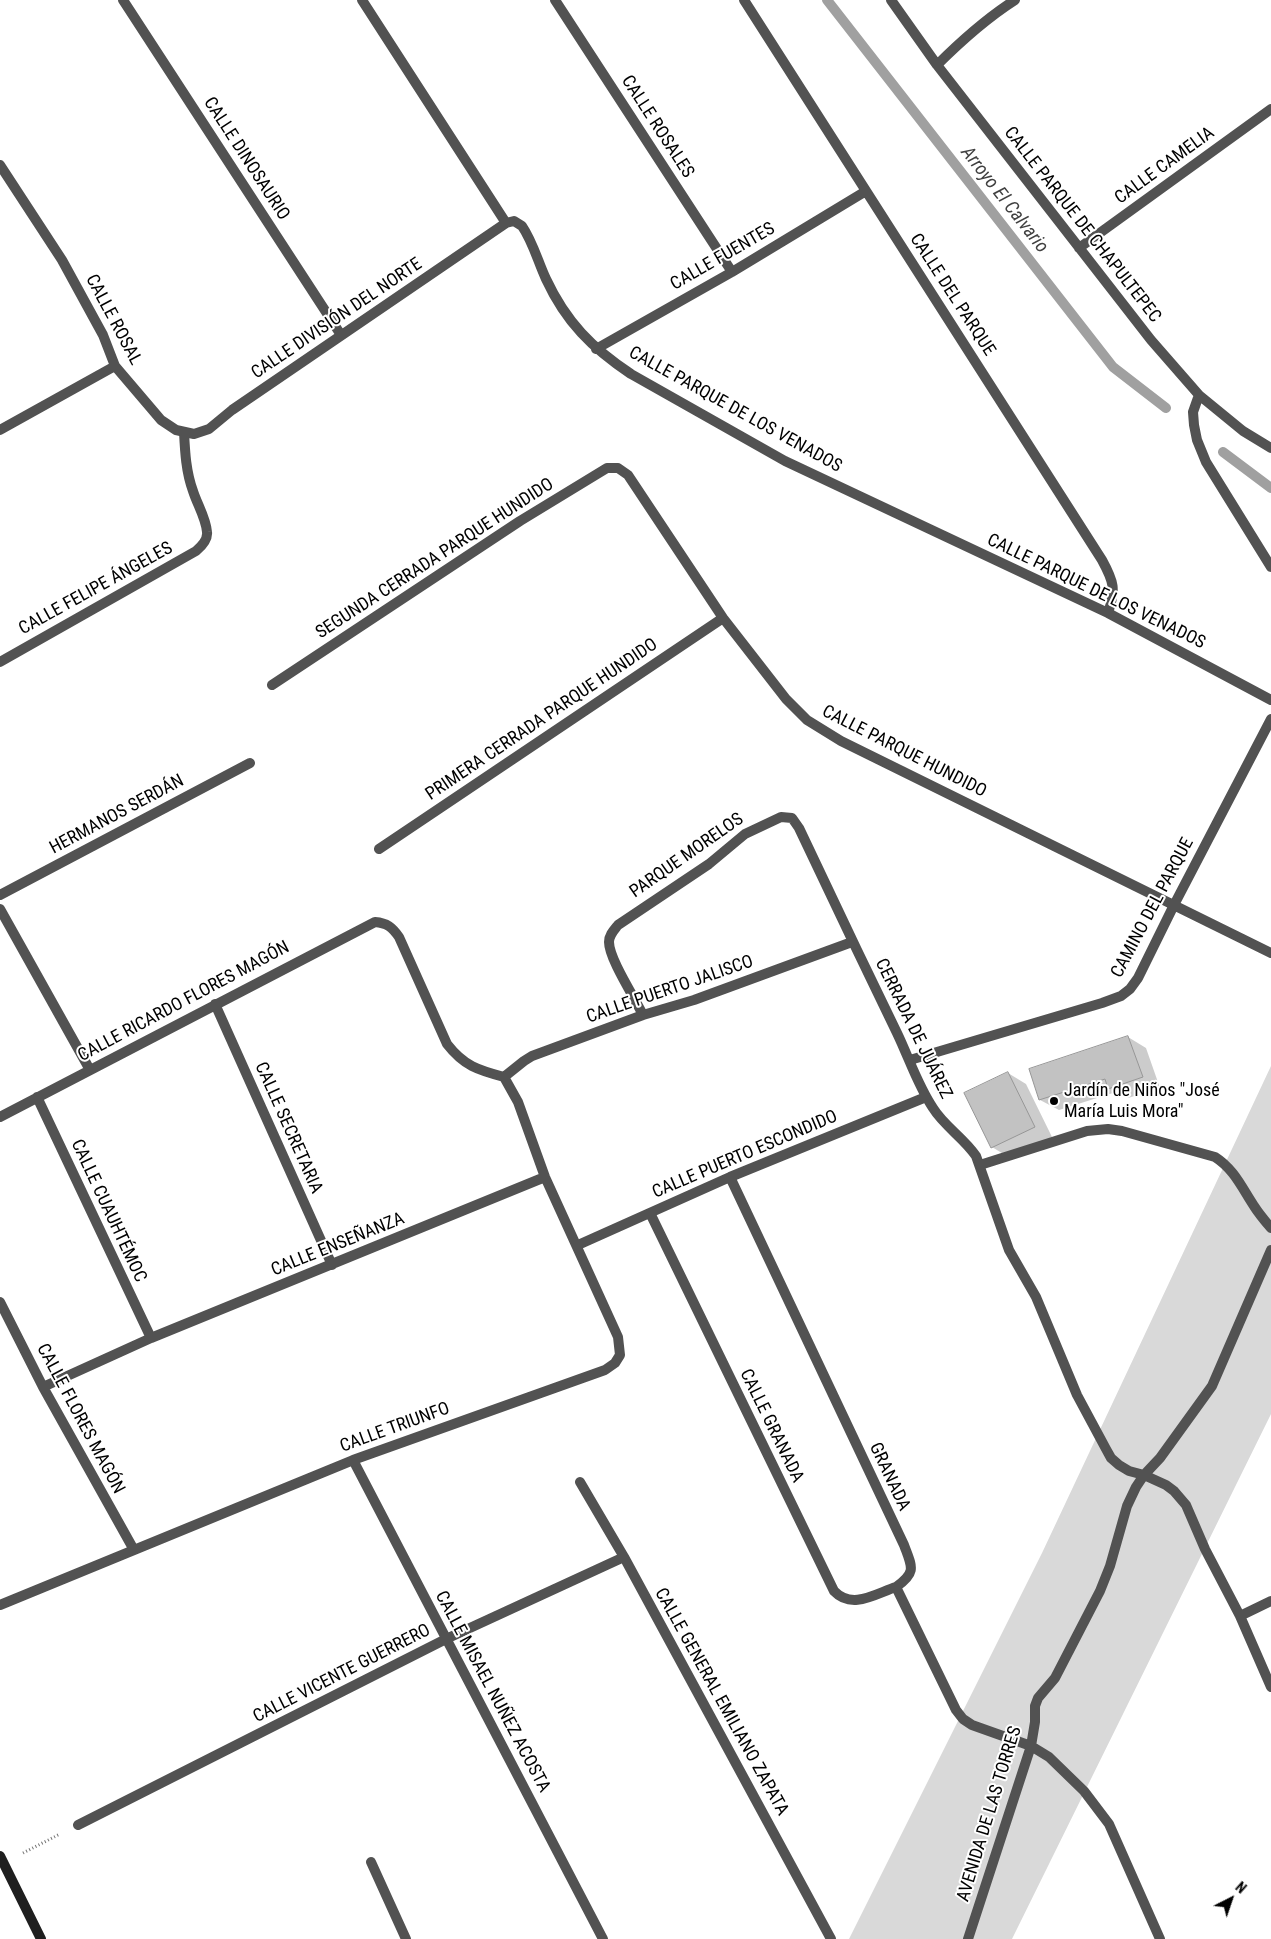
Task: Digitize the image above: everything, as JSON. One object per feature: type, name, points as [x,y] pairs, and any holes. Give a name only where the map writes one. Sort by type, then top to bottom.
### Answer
[{"type":"street","name":"CALLE DINOSAURIO","points":[[123,0],[341,335]]},
{"type":"street","points":[[362,0],[506,223]]},
{"type":"street","name":"CALLE ROSALES","points":[[555,0],[732,272]]},
{"type":"street","name":"CALLE DEL PARQUE","points":[[744,0],[1102,560],[1112,579],[1113,597],[1108,613]]},
{"type":"street","name":"CALLE PARQUE DE CHAPULTEPEC","points":[[891,0],[937,64],[1151,340],[1199,395],[1243,431],[1271,448]]},
{"type":"street","points":[[937,64],[961,41],[999,10],[1015,0]]},
{"type":"street","name":"CALLE CAMELIA","points":[[1079,248],[1271,109]]},
{"type":"street","name":"CALLE ROSAL","points":[[0,165],[67,268],[103,335],[115,366],[161,420],[176,430],[184,432]]},
{"type":"street","name":"CALLE FUENTES","points":[[596,349],[732,272],[866,191]]},
{"type":"street","name":"CALLE PARQUE DE LOS VENADOS","points":[[506,223],[514,221],[522,226],[558,303],[575,327],[596,349],[631,374],[785,461],[1108,613],[1271,700]]},
{"type":"street","name":"CALLE DIVISIÓN DEL NORTE","points":[[184,432],[194,434],[209,429],[232,410],[506,223]]},
{"type":"street","points":[[0,430],[115,366]]},
{"type":"street","points":[[1199,395],[1193,412],[1194,425],[1197,440],[1206,462],[1271,567]]},
{"type":"street","name":"CALLE FELIPE ÁNGELES","points":[[0,662],[196,551],[206,540],[206,525],[192,489],[185,458],[184,432]]},
{"type":"street","name":"SEGUNDA CERRADA PARQUE HUNDIDO","points":[[272,685],[520,521],[606,468],[618,468]]},
{"type":"street","name":"CALLE PARQUE HUNDIDO","points":[[618,468],[628,475],[723,618],[796,711],[821,730],[841,742],[1271,953]]},
{"type":"street","name":"PRIMERA CERRADA PARQUE HUNDIDO","points":[[379,849],[723,618]]},
{"type":"street","name":"CAMINO DEL PARQUE","points":[[910,1060],[1121,996],[1130,989],[1138,978],[1271,719]]},
{"type":"street","name":"HERMANOS SERDÁN","points":[[0,895],[250,762]]},
{"type":"street","name":"PARQUE MORELOS","points":[[643,1015],[612,954],[609,943],[610,937],[618,924],[709,864],[745,834],[781,817],[792,818]]},
{"type":"street","name":"CERRADA DE JUÁREZ","points":[[792,818],[799,828],[926,1097],[934,1111],[969,1146],[980,1165],[1009,1250],[1036,1296],[1077,1395],[1111,1458],[1129,1471],[1144,1475],[1174,1490],[1186,1505],[1205,1549],[1240,1616],[1271,1688]]},
{"type":"street","points":[[0,909],[90,1070]]},
{"type":"street","name":"CALLE RICARDO FLORES MAGÓN","points":[[0,1117],[375,922],[384,923],[393,928],[399,937],[447,1044],[454,1053],[476,1069],[504,1077]]},
{"type":"street","name":"CALLE PUERTO JALISCO","points":[[504,1077],[524,1060],[532,1056],[643,1015],[694,1000],[852,942]]},
{"type":"street","name":"CALLE SECRETARIA","points":[[215,1004],[332,1265]]},
{"type":"street","points":[[504,1077],[518,1102],[530,1131],[545,1177]]},
{"type":"street","name":"CALLE CUAUHTÉMOC","points":[[37,1097],[151,1338]]},
{"type":"street","name":"CALLE PUERTO ESCONDIDO","points":[[578,1246],[730,1177],[926,1097]]},
{"type":"street","points":[[980,1165],[1087,1131],[1100,1129],[1122,1131],[1215,1157],[1225,1163],[1255,1208],[1271,1228]]},
{"type":"street","name":"CALLE ENSEÑANZA","points":[[44,1388],[151,1338],[545,1177]]},
{"type":"street","name":"CALLE TRIUNFO","points":[[0,1605],[354,1460],[605,1370],[615,1363],[620,1356],[618,1337],[545,1177]]},
{"type":"street","name":"GRANADA","points":[[730,1177],[904,1545],[910,1562],[911,1572],[910,1576],[896,1587]]},
{"type":"street","name":"CALLE GRANADA","points":[[650,1214],[834,1591],[844,1600],[855,1601],[896,1587]]},
{"type":"street","name":"AVENIDA DE LAS TORRES","points":[[968,1939],[1030,1746],[1035,1722],[1035,1706],[1038,1698],[1055,1678],[1100,1590],[1110,1566],[1127,1506],[1144,1475],[1160,1458],[1212,1386],[1271,1250]]},
{"type":"street","name":"CALLE FLORES MAGÓN","points":[[0,1302],[44,1388],[134,1550]]},
{"type":"street","name":"CALLE MISAEL NUÑEZ ACOSTA","points":[[354,1460],[603,1939]]},
{"type":"street","name":"CALLE GENERAL EMILIANO ZAPATA","points":[[580,1482],[624,1557],[831,1939]]},
{"type":"street","name":"CALLE VICENTE GUERRERO","points":[[78,1825],[446,1639],[624,1557]]},
{"type":"street","points":[[896,1587],[956,1710],[963,1719],[972,1725],[1030,1746],[1049,1757],[1096,1805],[1105,1818],[1160,1939]]},
{"type":"street","points":[[1240,1616],[1271,1601]]},
{"type":"street","points":[[1,1861],[42,1939]]},
{"type":"street","points":[[371,1862],[406,1939]]},
{"type":"path","points":[[1,1861],[78,1825]]},
{"type":"shaded area","points":[[1271,1066],[1271,1414],[1012,1939],[849,1939],[1042,1553]]},
{"type":"building","points":[[1128,1036],[1143,1077],[1108,1089],[1105,1079],[1039,1100],[1029,1069]]},
{"type":"building","points":[[1008,1072],[1035,1127],[991,1148],[964,1093]]},
{"type":"waterway","name":"Arroyo El Calvario","points":[[827,0],[1113,367],[1166,408]]},
{"type":"waterway","name":"Arroyo El Calvario","points":[[1223,452],[1271,488]]},
{"type":"place","name":"Jardín de Niños \"José María Luis Mora\"","points":[[1054,1101]]}]
